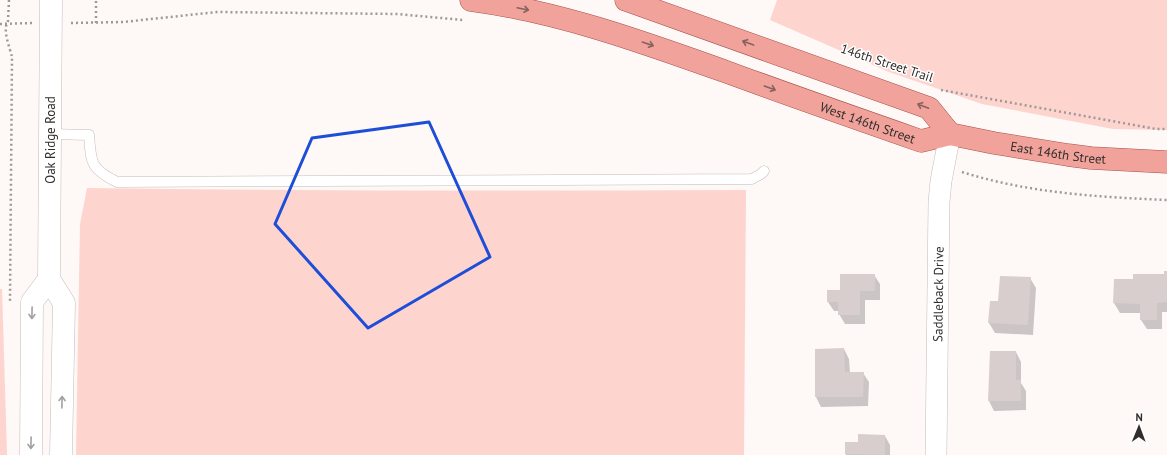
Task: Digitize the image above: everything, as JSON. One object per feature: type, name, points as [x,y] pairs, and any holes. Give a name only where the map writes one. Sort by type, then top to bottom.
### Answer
[{"type":"main road","points":[[626,0],[929,108],[950,134]]},
{"type":"main road","name":"West 146th Street","points":[[469,10],[517,7],[552,15],[623,35],[920,141],[950,134]]},
{"type":"main road","name":"East 146th Street","points":[[950,134],[1076,156],[1131,161],[1167,162]]},
{"type":"street","name":"Oak Ridge Road","points":[[49,279],[51,0]]},
{"type":"street","name":"Saddleback Drive","points":[[936,455],[939,202],[941,181],[950,134]]},
{"type":"street","points":[[31,455],[32,302],[49,279],[64,303],[60,455]]},
{"type":"lane","points":[[50,134],[89,135],[93,164],[103,175],[117,182],[752,179],[764,171]]},
{"type":"path","points":[[9,0],[6,34],[12,58],[10,303]]},
{"type":"path","points":[[96,0],[96,23],[124,22],[217,12],[397,14],[469,10]]},
{"type":"path","points":[[0,24],[6,24]]},
{"type":"path","name":"146th Street Trail","points":[[936,90],[1156,129],[1167,129]]},
{"type":"path","points":[[963,172],[1014,185],[1068,193],[1117,198],[1167,200]]},
{"type":"highlighted area","points":[[429,122],[490,257],[368,328],[275,224],[312,138]]},
{"type":"shaded area","points":[[777,0],[1167,0],[1167,130],[1113,129],[982,104],[889,72],[770,20]]},
{"type":"shaded area","points":[[87,188],[252,190],[746,190],[744,455],[76,455],[80,224]]},
{"type":"shaded area","points":[[0,289],[2,289],[7,455],[0,455]]},
{"type":"building","points":[[1164,271],[1167,271],[1167,302],[1157,303],[1157,320],[1140,320],[1140,304],[1113,303],[1114,279],[1133,279],[1133,274],[1164,274]]},
{"type":"building","points":[[840,274],[875,274],[875,291],[860,291],[860,315],[838,315],[838,302],[827,302],[827,290],[840,290]]},
{"type":"building","points":[[1000,276],[1031,277],[1028,325],[988,323],[990,301],[998,301]]},
{"type":"building","points":[[844,348],[845,372],[864,372],[863,397],[815,397],[815,349]]},
{"type":"building","points":[[990,351],[1016,351],[1016,380],[1021,380],[1021,401],[988,401]]},
{"type":"building","points":[[858,434],[885,435],[885,455],[845,454],[845,442],[858,442]]}]
